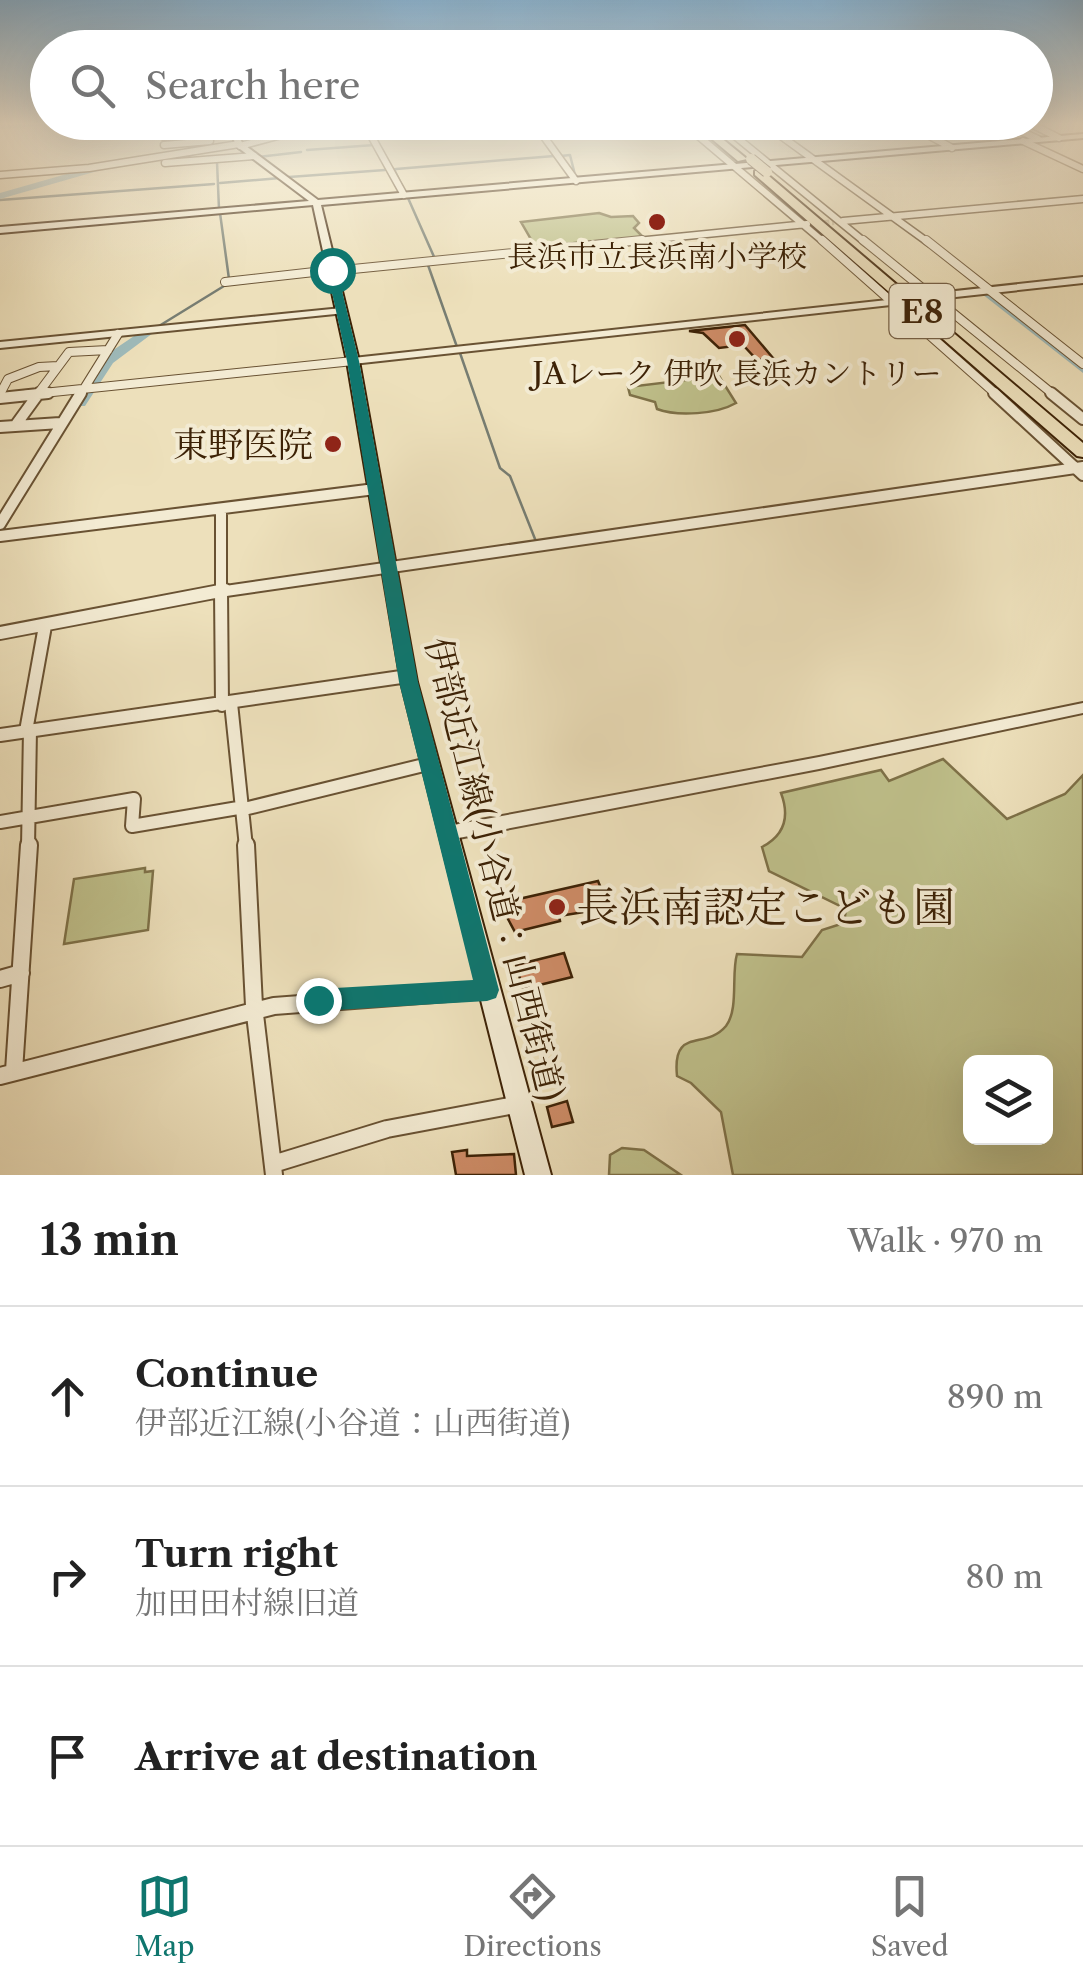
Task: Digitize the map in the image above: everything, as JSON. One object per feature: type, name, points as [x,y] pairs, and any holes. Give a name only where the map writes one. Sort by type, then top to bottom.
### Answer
[{"type":"highway","name":"E8","points":[[775,178],[1083,439]]},
{"type":"highway","name":"E8","points":[[775,178],[1083,452]]},
{"type":"main road","points":[[284,178],[316,202]]},
{"type":"main road","points":[[0,230],[604,178]]},
{"type":"main road","name":"伊部近江線(小谷道：山西街道)","points":[[316,202],[353,361],[408,679],[538,1175]]},
{"type":"street","points":[[395,178],[404,195]]},
{"type":"street","points":[[761,178],[901,301],[1080,470]]},
{"type":"street","points":[[777,178],[839,222],[1083,419]]},
{"type":"street","points":[[840,178],[1083,364]]},
{"type":"street","points":[[839,222],[1083,199]]},
{"type":"street","points":[[229,281],[810,224]]},
{"type":"street","points":[[932,296],[1083,280]]},
{"type":"street","points":[[58,366],[39,366],[8,379],[0,396],[901,301]]},
{"type":"street","points":[[0,345],[342,311]]},
{"type":"street","points":[[0,524],[118,334]]},
{"type":"street","points":[[15,426],[72,350],[108,350]]},
{"type":"street","points":[[0,427],[60,423]]},
{"type":"street","points":[[0,634],[220,592],[1080,470]]},
{"type":"street","points":[[1,536],[375,489]]},
{"type":"street","points":[[221,510],[220,592],[226,704],[244,808],[255,945],[255,1011],[274,1170],[387,1129],[520,1104]]},
{"type":"street","points":[[45,626],[28,730],[30,816],[21,973],[7,1074],[255,1011],[318,1000],[487,990]]},
{"type":"street","points":[[0,735],[408,679]]},
{"type":"street","points":[[448,833],[1083,708]]},
{"type":"street","points":[[0,822],[134,798],[132,826],[244,808],[428,764]]},
{"type":"street","points":[[0,979],[21,973]]},
{"type":"green space","points":[[599,213],[633,216],[639,223],[634,228],[644,238],[536,248],[521,222]]},
{"type":"green space","points":[[719,376],[736,403],[708,412],[686,414],[657,409],[655,402],[630,395],[628,387]]},
{"type":"green space","points":[[943,759],[1007,819],[1065,794],[1083,775],[1083,1175],[733,1175],[721,1112],[691,1083],[677,1076],[677,1061],[685,1045],[718,1033],[730,1019],[737,954],[802,957],[822,930],[844,923],[846,909],[769,871],[762,847],[776,837],[784,824],[781,793],[881,770],[889,781]]},
{"type":"green space","points":[[145,868],[145,872],[153,871],[148,930],[64,944],[74,879]]},
{"type":"green space","points":[[622,1148],[644,1150],[681,1175],[609,1175],[610,1155]]},
{"type":"building","name":"JAレーク 伊吹 長浜カントリー","points":[[745,325],[773,358],[757,360],[743,345],[719,348],[703,333],[689,331]]},
{"type":"building","name":"長浜南認定こども園","points":[[598,881],[609,908],[559,916],[560,921],[515,932],[508,919],[505,909],[512,907],[510,901]]},
{"type":"building","points":[[564,953],[572,977],[523,989],[516,965]]},
{"type":"building","points":[[567,1101],[573,1122],[552,1127],[547,1107]]},
{"type":"building","points":[[467,1150],[467,1156],[514,1154],[516,1175],[456,1175],[452,1152]]},
{"type":"waterway","points":[[0,196],[64,178]]},
{"type":"waterway","points":[[218,178],[219,209]]},
{"type":"waterway","points":[[220,183],[280,178]]},
{"type":"waterway","points":[[398,178],[402,186]]},
{"type":"waterway","points":[[0,200],[214,184]]},
{"type":"waterway","points":[[408,198],[435,259]]},
{"type":"waterway","points":[[220,213],[229,279]]},
{"type":"waterway","points":[[428,265],[457,347]]},
{"type":"waterway","points":[[159,326],[224,286]]},
{"type":"waterway","points":[[986,292],[1083,369]]},
{"type":"waterway","points":[[80,403],[108,360],[147,333]]},
{"type":"waterway","points":[[460,353],[500,468],[510,476],[537,544]]},
{"type":"tunnel","points":[[815,224],[834,222]]},
{"type":"place","name":"長浜市立長浜南小学校","points":[[657,222]]},
{"type":"place","name":"JAレーク 伊吹 長浜カントリー","points":[[737,339]]},
{"type":"place","name":"東野医院","points":[[333,444]]},
{"type":"place","name":"長浜南認定こども園","points":[[557,907]]},
{"type":"route","points":[[318,1000],[438,996],[487,990],[408,682],[353,361],[332,270]]}]
